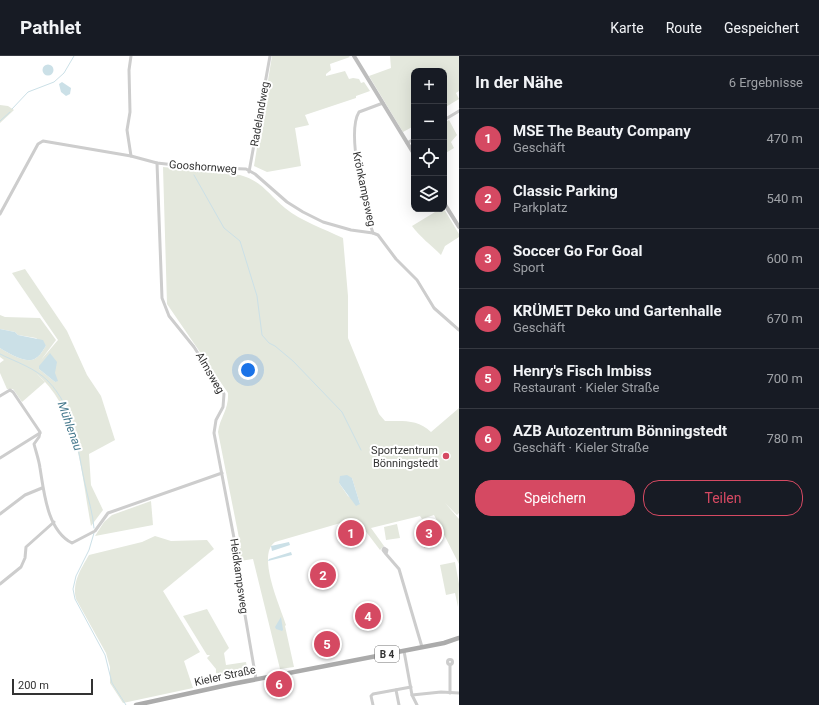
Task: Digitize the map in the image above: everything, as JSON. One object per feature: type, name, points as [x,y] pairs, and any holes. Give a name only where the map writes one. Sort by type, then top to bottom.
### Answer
[{"type":"main road","points":[[354,56],[411,148]]},
{"type":"main road","points":[[447,208],[459,227]]},
{"type":"main road","name":"Kieler Straße","points":[[136,705],[256,679],[404,651],[459,638]]},
{"type":"street","points":[[131,56],[129,70],[130,112],[127,130],[131,156]]},
{"type":"street","name":"Radelandweg","points":[[250,172],[270,56]]},
{"type":"street","name":"Krönkampsweg","points":[[383,103],[359,112],[355,124],[357,160],[368,216],[373,233],[378,235],[396,259],[417,280],[434,308],[459,330]]},
{"type":"street","points":[[447,118],[459,111]]},
{"type":"street","points":[[408,143],[412,140]]},
{"type":"street","name":"Gooshornweg","points":[[0,214],[40,142],[131,156],[157,163],[193,167],[246,169],[265,181],[287,202],[316,219],[350,230],[373,233]]},
{"type":"street","name":"Almsweg","points":[[157,163],[162,298],[169,316],[194,347],[224,394],[223,407],[214,426],[222,473]]},
{"type":"street","points":[[0,396],[10,390],[13,392],[40,433]]},
{"type":"street","points":[[0,458],[40,433]]},
{"type":"street","points":[[34,444],[40,433]]},
{"type":"street","points":[[27,440],[32,441],[34,444],[40,467],[42,488],[54,522],[66,538],[75,542],[95,531],[108,513],[222,473]]},
{"type":"street","name":"Heidkampsweg","points":[[222,473],[238,559],[245,615],[256,679]]},
{"type":"street","points":[[0,514],[25,495],[42,488]]},
{"type":"street","points":[[0,584],[21,566],[25,558],[26,547],[54,522]]},
{"type":"street","points":[[386,554],[399,570],[422,647]]},
{"type":"street","points":[[404,651],[412,694],[417,705]]},
{"type":"street","points":[[450,664],[450,693]]},
{"type":"street","points":[[373,705],[371,696],[373,694],[411,687]]},
{"type":"street","points":[[396,690],[399,705]]},
{"type":"street","points":[[412,694],[459,693]]},
{"type":"shaded area","points":[[272,56],[349,56],[350,57],[330,64],[331,70],[326,74],[326,76],[345,71],[349,79],[359,79],[361,83],[364,82],[370,91],[356,96],[356,98],[305,115],[309,125],[295,128],[301,166],[267,172],[254,166]]},
{"type":"shaded area","points":[[390,56],[459,56],[459,91],[456,93],[459,99],[447,106],[447,68],[411,68],[411,128],[403,132],[369,76],[391,68]]},
{"type":"shaded area","points":[[0,105],[8,106],[14,110],[0,123]]},
{"type":"shaded area","points":[[449,120],[457,135],[451,142],[454,148],[447,152],[447,140],[447,121]]},
{"type":"shaded area","points":[[163,167],[240,175],[248,178],[265,189],[291,213],[343,238],[348,296],[348,338],[379,414],[385,421],[404,421],[415,423],[431,432],[459,408],[459,513],[457,515],[445,503],[459,519],[459,564],[434,515],[422,519],[420,516],[371,528],[384,546],[380,550],[361,525],[351,520],[275,542],[270,549],[268,558],[269,569],[275,595],[286,625],[294,667],[280,669],[253,559],[240,561],[237,549],[241,548],[218,432],[226,409],[228,393],[167,304]],"holes":[[[352,478],[360,504],[348,496],[339,483]]]},
{"type":"shaded area","points":[[435,212],[446,212],[459,234],[459,237],[445,246],[441,255],[412,226]]},
{"type":"shaded area","points":[[25,269],[67,331],[87,375],[101,396],[115,440],[89,454],[91,485],[103,510],[91,526],[81,464],[70,424],[61,405],[45,382],[22,402],[13,389],[7,389],[0,373],[0,363],[4,360],[0,357],[0,348],[18,358],[32,360],[40,354],[46,346],[36,338],[18,335],[15,332],[0,329],[0,315],[5,317],[40,318],[56,340],[41,360],[58,340],[12,273]],"holes":[[[39,369],[55,369],[55,382]]]},
{"type":"shaded area","points":[[151,501],[153,525],[95,536],[104,522],[112,515]]},
{"type":"shaded area","points":[[434,519],[439,545],[424,548],[419,522]]},
{"type":"shaded area","points":[[397,524],[400,538],[386,540],[384,527]]},
{"type":"shaded area","points":[[155,536],[171,541],[207,540],[214,549],[163,591],[200,652],[184,661],[193,688],[123,703],[110,683],[110,667],[106,653],[76,599],[76,581],[89,555],[142,542]]},
{"type":"shaded area","points":[[455,562],[459,584],[458,607],[455,593],[446,595],[440,565]]},
{"type":"shaded area","points":[[207,609],[229,648],[224,653],[226,665],[246,662],[248,674],[227,678],[216,673],[216,669],[207,658],[210,655],[207,655],[183,616]]},
{"type":"water","points":[[46,65],[50,65],[52,66],[52,74],[46,75],[43,72],[43,68]]},
{"type":"water","points":[[62,82],[71,88],[70,94],[66,96],[61,92],[59,84]]},
{"type":"water","points":[[0,329],[15,332],[18,335],[43,340],[46,346],[39,356],[32,360],[18,358],[0,348]]},
{"type":"water","points":[[50,353],[57,362],[55,373],[58,381],[55,382],[39,369],[39,366]]},
{"type":"water","points":[[347,475],[352,478],[360,504],[356,506],[339,483],[340,476]]},
{"type":"water","points":[[289,542],[290,545],[272,551],[271,546]]},
{"type":"water","points":[[291,552],[292,555],[268,561],[269,559]]},
{"type":"water","points":[[281,617],[282,631],[276,629],[275,627]]},
{"type":"waterway","name":"Mühlenau","points":[[12,109],[28,92],[54,82],[64,73],[74,56]]},
{"type":"waterway","name":"Mühlenau","points":[[0,121],[10,112]]},
{"type":"waterway","points":[[194,175],[224,228],[240,241],[257,296],[262,335],[269,343],[293,361],[342,412],[361,450]]},
{"type":"waterway","name":"Mühlenau","points":[[0,354],[43,376],[57,392],[64,404],[74,430],[92,511],[94,528]]},
{"type":"waterway","name":"Mühlenau","points":[[94,533],[89,550],[76,576],[73,589],[75,599],[105,655],[112,683],[126,705]]},
{"type":"place","name":"Sportzentrum Bönningstedt","points":[[446,456]]},
{"type":"place","name":"MSE The Beauty Company","points":[[351,533]]},
{"type":"place","name":"Soccer Go For Goal","points":[[429,533]]},
{"type":"place","name":"Classic Parking","points":[[323,575]]},
{"type":"place","name":"KRÜMET Deko und Gartenhalle","points":[[368,616]]},
{"type":"place","name":"Henry's Fisch Imbiss","points":[[327,644]]},
{"type":"place","name":"AZB Autozentrum Bönningstedt","points":[[279,684]]}]
